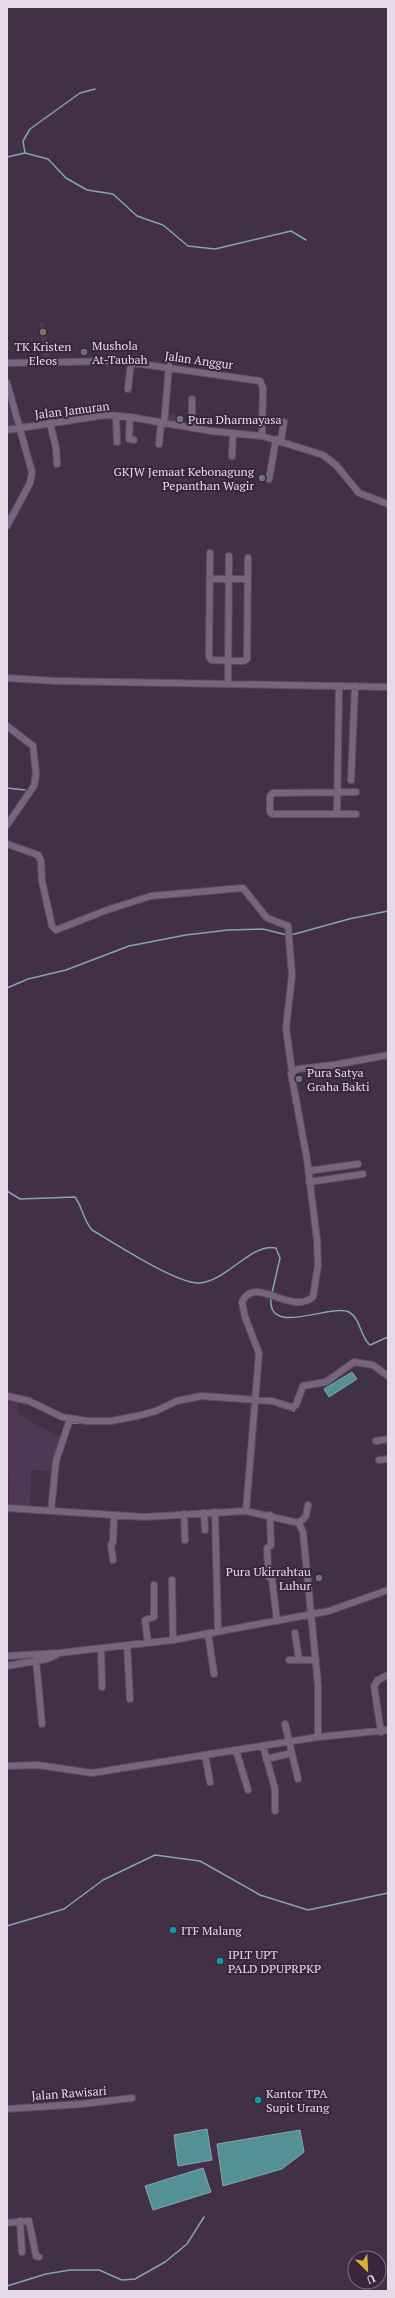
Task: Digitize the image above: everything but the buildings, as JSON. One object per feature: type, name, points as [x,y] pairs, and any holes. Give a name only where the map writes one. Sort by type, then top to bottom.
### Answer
[{"type":"street","name":"Jalan Anggur","points":[[7,363],[96,360],[131,362],[169,366],[260,381],[263,388],[262,436]]},
{"type":"street","points":[[128,389],[131,362]]},
{"type":"street","points":[[159,444],[163,424],[169,366]]},
{"type":"street","points":[[7,384],[32,472],[30,483],[7,526]]},
{"type":"street","points":[[192,399],[192,428]]},
{"type":"street","name":"Jalan Jamuran","points":[[7,430],[98,416],[116,416],[192,428],[262,436],[323,455],[336,465],[359,493],[388,504]]},
{"type":"street","points":[[116,416],[117,442]]},
{"type":"street","points":[[130,417],[129,439],[134,440]]},
{"type":"street","points":[[269,479],[278,440],[284,422]]},
{"type":"street","points":[[50,423],[56,448],[57,464]]},
{"type":"street","points":[[232,456],[233,433]]},
{"type":"street","points":[[210,553],[209,658],[229,661],[244,661],[247,657],[248,558]]},
{"type":"street","points":[[228,684],[229,556]]},
{"type":"street","points":[[210,579],[247,579]]},
{"type":"street","points":[[7,678],[56,681],[388,687]]},
{"type":"street","points":[[337,814],[340,686]]},
{"type":"street","points":[[351,780],[355,686]]},
{"type":"street","points":[[7,726],[33,746],[36,774],[34,786],[7,825]]},
{"type":"street","points":[[356,792],[273,793],[270,796],[272,814],[356,814]]},
{"type":"street","points":[[7,844],[38,855],[41,861],[42,881],[52,926],[56,930],[107,910],[151,896],[239,888],[246,891],[267,918],[285,923],[288,926],[291,984],[286,1028],[292,1082],[308,1170],[318,1247],[313,1297],[301,1303],[252,1292],[242,1302],[245,1317],[260,1353],[246,1511]]},
{"type":"street","points":[[292,1072],[298,1068],[334,1065],[388,1055]]},
{"type":"street","points":[[308,1170],[358,1164]]},
{"type":"street","points":[[309,1182],[363,1174]]},
{"type":"street","points":[[7,1396],[29,1401],[53,1413],[70,1419],[100,1421],[123,1419],[145,1414],[194,1396],[295,1406],[303,1386],[326,1382],[354,1362],[373,1365],[388,1376]]},
{"type":"street","points":[[51,1511],[56,1461],[70,1419]]},
{"type":"street","points":[[376,1441],[388,1439]]},
{"type":"street","points":[[379,1460],[388,1459]]},
{"type":"street","points":[[299,1523],[306,1516],[308,1505]]},
{"type":"street","points":[[7,1508],[144,1516],[246,1511],[270,1515],[299,1523]]},
{"type":"street","points":[[215,1512],[218,1631]]},
{"type":"street","points":[[204,1513],[205,1530]]},
{"type":"street","points":[[184,1514],[185,1540]]},
{"type":"street","points":[[113,1560],[111,1545],[113,1542],[114,1515]]},
{"type":"street","points":[[268,1565],[267,1548],[271,1545],[270,1515]]},
{"type":"street","points":[[299,1523],[303,1532],[316,1660],[318,1737]]},
{"type":"street","points":[[269,1577],[272,1579],[277,1622]]},
{"type":"street","points":[[172,1580],[173,1640]]},
{"type":"street","points":[[148,1643],[145,1620],[154,1617],[154,1585]]},
{"type":"street","points":[[7,1656],[59,1653],[127,1644],[173,1640],[277,1622],[329,1611],[388,1590]]},
{"type":"street","points":[[208,1633],[214,1674]]},
{"type":"street","points":[[295,1633],[299,1660]]},
{"type":"street","points":[[127,1644],[130,1699]]},
{"type":"street","points":[[102,1648],[102,1687]]},
{"type":"street","points":[[7,1666],[47,1659],[59,1653]]},
{"type":"street","points":[[36,1660],[42,1724]]},
{"type":"street","points":[[289,1660],[316,1660]]},
{"type":"street","points":[[7,1766],[38,1765],[92,1773],[318,1737],[385,1731],[374,1686],[378,1680],[388,1675]]},
{"type":"street","points":[[285,1724],[298,1780]]},
{"type":"street","points":[[263,1746],[275,1789],[275,1811]]},
{"type":"street","points":[[236,1750],[248,1790]]},
{"type":"street","points":[[266,1759],[292,1753]]},
{"type":"street","points":[[205,1755],[210,1782]]},
{"type":"street","name":"Jalan Rawisari","points":[[7,2108],[82,2104],[132,2098]]},
{"type":"street","points":[[20,2221],[22,2252]]},
{"type":"street","points":[[7,2222],[29,2221],[36,2252],[39,2257]]},
{"type":"shaded area","name":"TK Kristen Eleos","points":[[44,322],[50,358],[43,359],[39,323]]},
{"type":"shaded area","points":[[7,400],[14,427],[7,428]]},
{"type":"shaded area","points":[[168,413],[182,416],[181,425],[166,423]]},
{"type":"shaded area","points":[[352,1372],[357,1379],[329,1397],[324,1389]]},
{"type":"shaded area","points":[[7,1401],[18,1402],[17,1413],[61,1437],[56,1450],[53,1471],[31,1470],[30,1506],[9,1505]]},
{"type":"shaded area","points":[[207,2129],[212,2160],[178,2166],[174,2135]]},
{"type":"shaded area","points":[[300,2130],[304,2152],[282,2169],[223,2186],[217,2144]]},
{"type":"shaded area","points":[[203,2168],[211,2192],[153,2210],[145,2186]]},
{"type":"waterway","points":[[25,153],[23,141],[30,129],[80,93],[95,89]]},
{"type":"waterway","points":[[7,157],[25,153],[48,159],[66,178],[87,190],[113,194],[137,216],[163,225],[188,246],[215,249],[291,231],[306,240]]},
{"type":"waterway","points":[[7,788],[25,790]]},
{"type":"waterway","points":[[291,935],[349,919],[388,911]]},
{"type":"waterway","points":[[7,988],[28,979],[66,970],[129,946],[186,935],[228,930],[263,929],[287,935]]},
{"type":"waterway","points":[[7,1191],[20,1199],[75,1197],[92,1230],[146,1262],[189,1282],[199,1283],[209,1281],[258,1251],[267,1248],[276,1248],[280,1258],[272,1293]]},
{"type":"waterway","points":[[271,1298],[272,1310],[279,1316],[289,1318],[302,1317],[340,1310],[349,1312],[353,1315],[364,1337],[370,1345],[388,1337]]},
{"type":"waterway","points":[[278,1406],[294,1411],[296,1407]]},
{"type":"waterway","points":[[115,1423],[135,1419]]},
{"type":"waterway","points":[[72,1423],[110,1424]]},
{"type":"waterway","points":[[7,1926],[64,1909],[103,1880],[155,1855],[200,1861],[260,1895],[308,1910],[388,1893]]},
{"type":"waterway","points":[[7,2286],[46,2274],[70,2270],[99,2270],[122,2280],[135,2279],[165,2262],[187,2244],[204,2217]]},
{"type":"place","name":"TK Kristen Eleos","points":[[43,332]]},
{"type":"place","name":"Mushola At-Taubah","points":[[84,352]]},
{"type":"place","name":"Pura Dharmayasa","points":[[180,419]]},
{"type":"place","name":"GKJW Jemaat Kebonagung Pepanthan Wagir","points":[[262,478]]},
{"type":"place","name":"Pura Satya Graha Bakti","points":[[299,1079]]},
{"type":"place","name":"Pura Ukirrahtau Luhur","points":[[319,1578]]},
{"type":"place","name":"ITF Malang","points":[[173,1930]]},
{"type":"place","name":"IPLT UPT PALD DPUPRPKP","points":[[220,1961]]},
{"type":"place","name":"Kantor TPA Supit Urang","points":[[258,2100]]}]
